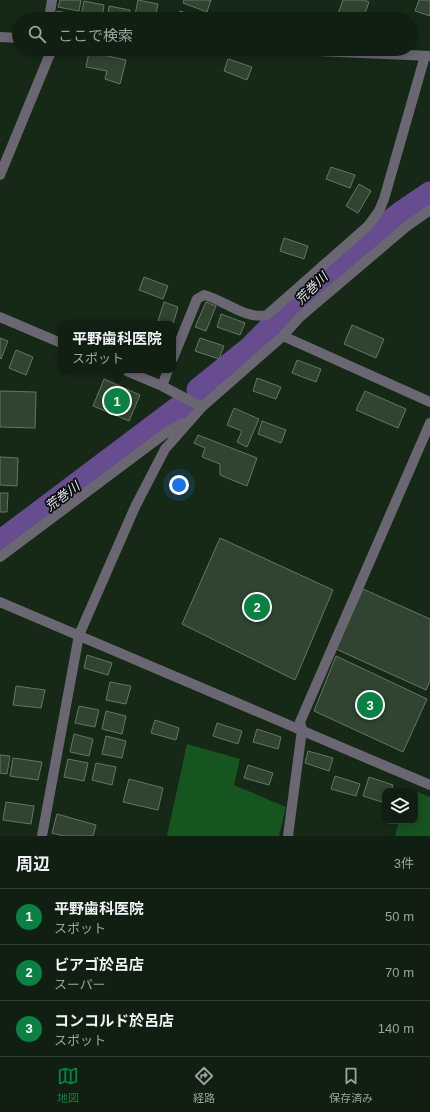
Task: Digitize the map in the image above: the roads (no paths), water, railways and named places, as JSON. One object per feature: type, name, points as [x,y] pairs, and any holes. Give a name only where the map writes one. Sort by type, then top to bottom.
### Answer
[{"type":"street","points":[[50,12],[52,0]]},
{"type":"street","points":[[0,38],[12,38]]},
{"type":"street","points":[[0,175],[49,56]]},
{"type":"street","points":[[176,350],[197,298],[204,295],[220,300],[253,316],[267,315],[368,226],[379,211],[384,199],[428,56],[418,56]]},
{"type":"street","points":[[42,836],[79,635],[135,507],[165,449],[202,407],[283,336],[300,317],[406,227],[430,210]]},
{"type":"street","points":[[0,317],[58,342]]},
{"type":"street","points":[[283,336],[430,402]]},
{"type":"street","points":[[131,373],[162,386],[202,407]]},
{"type":"street","points":[[162,386],[167,373]]},
{"type":"street","points":[[0,557],[167,432],[191,419]]},
{"type":"street","points":[[288,836],[302,730],[300,722],[430,424]]},
{"type":"street","points":[[0,602],[430,785]]},
{"type":"waterway","name":"荒巻川","points":[[199,390],[250,349],[328,271],[402,213],[430,194]]},
{"type":"waterway","name":"荒巻川","points":[[0,543],[182,406]]},
{"type":"place","name":"平野歯科医院","points":[[117,401]]},
{"type":"place","name":"ビアゴ於呂店","points":[[257,607]]},
{"type":"place","name":"コンコルド於呂店","points":[[370,705]]}]
